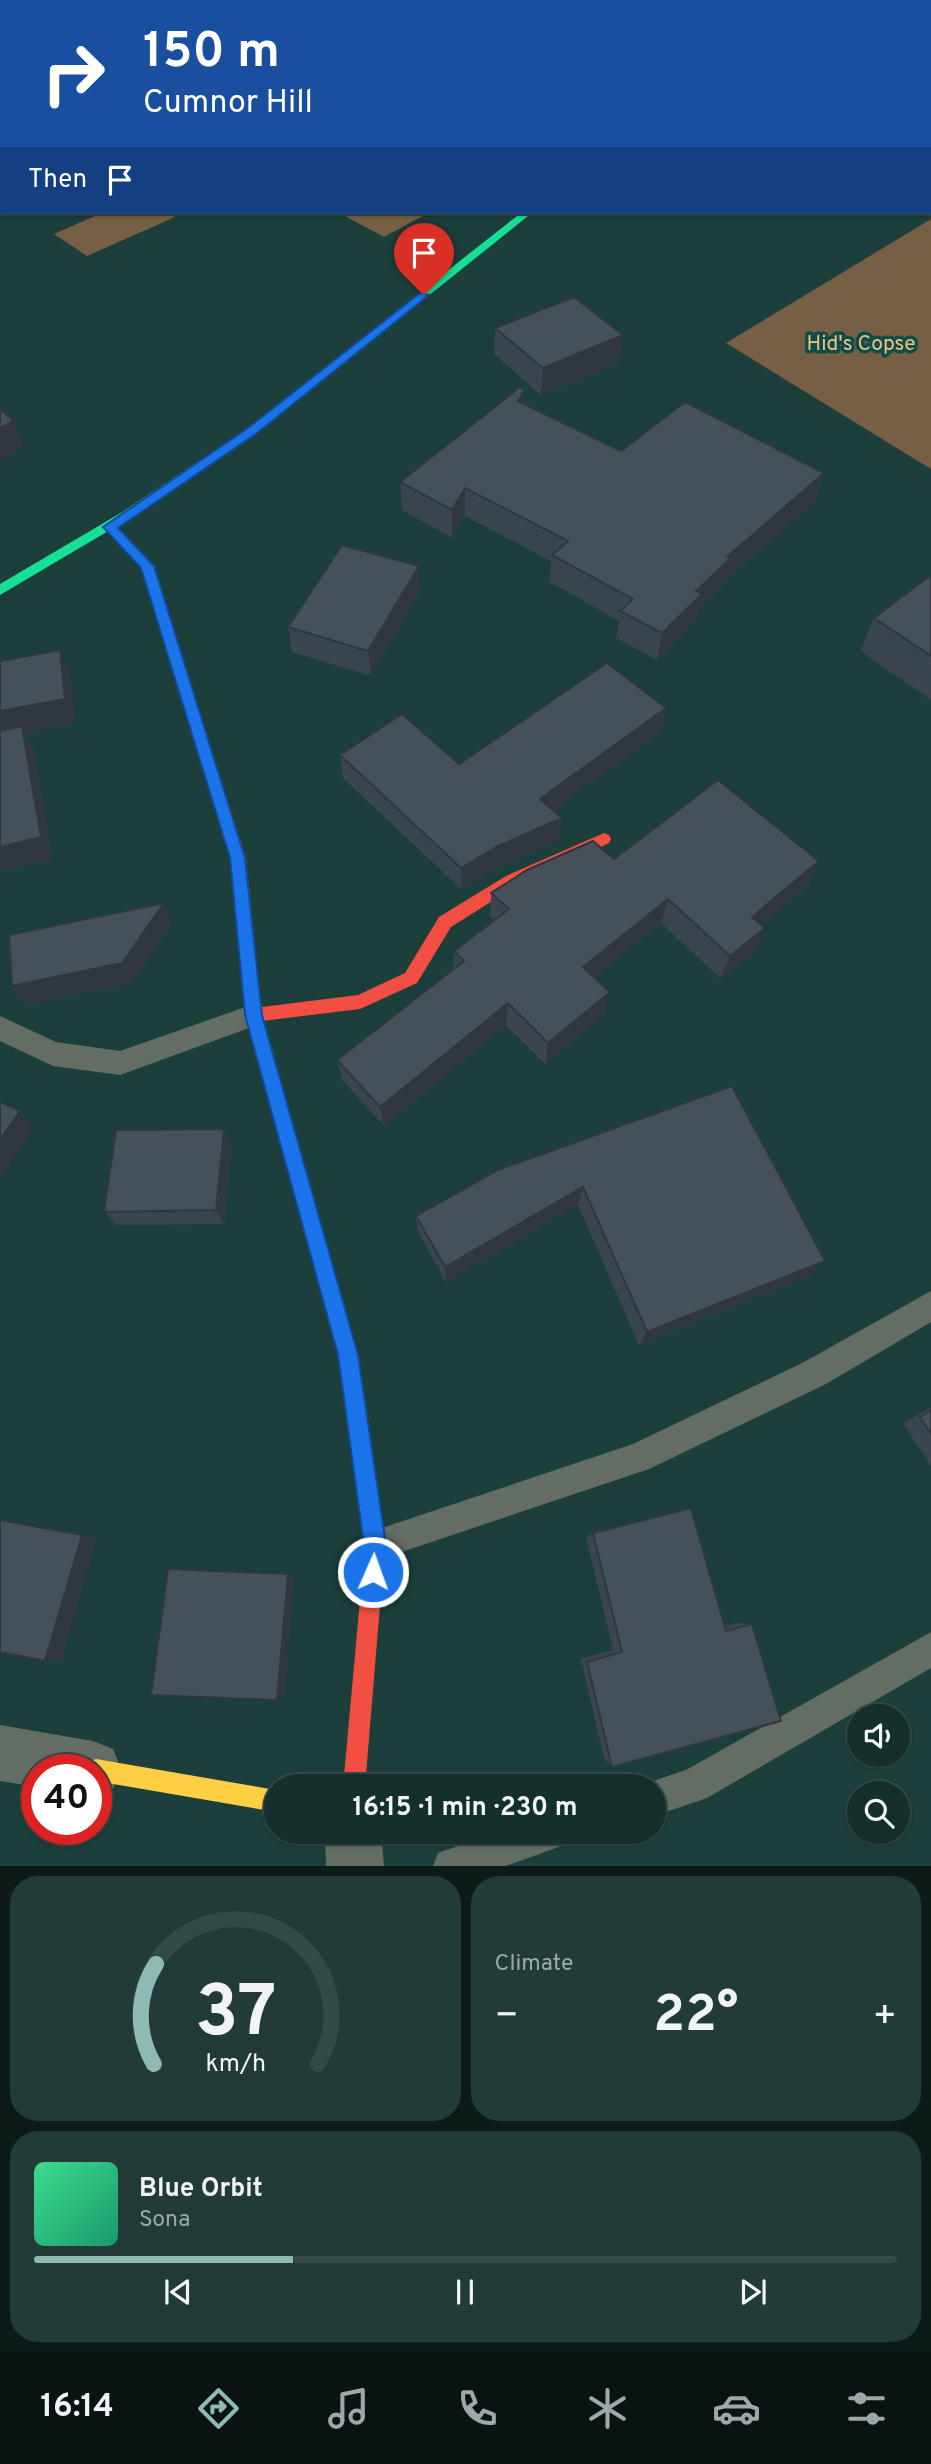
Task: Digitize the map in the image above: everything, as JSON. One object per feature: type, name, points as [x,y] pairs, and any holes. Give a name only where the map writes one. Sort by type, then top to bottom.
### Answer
[{"type":"street","points":[[0,590],[110,527],[253,430],[368,342],[526,214]]},
{"type":"street","points":[[110,527],[147,566],[238,858],[254,1015],[348,1355],[375,1545],[355,1774]]},
{"type":"street","points":[[254,1015],[360,1002],[411,978],[444,922],[511,881],[604,839]]},
{"type":"street","points":[[0,1753],[21,1757]]},
{"type":"street","points":[[112,1773],[264,1799]]},
{"type":"street","points":[[354,1844],[355,1866]]},
{"type":"lane","points":[[0,1028],[53,1054],[120,1063],[254,1015]]},
{"type":"lane","points":[[375,1545],[638,1458],[815,1373],[931,1306]]},
{"type":"lane","points":[[666,1794],[694,1785],[931,1649]]},
{"type":"lane","points":[[451,1866],[516,1844]]},
{"type":"green space","points":[[99,214],[171,214],[175,217],[87,256],[54,234]]},
{"type":"green space","points":[[345,214],[426,214],[384,237],[343,215]]},
{"type":"green space","name":"Hid's Copse","points":[[931,219],[931,469],[726,343]]},
{"type":"building","points":[[574,297],[623,335],[543,368],[495,328]]},
{"type":"building","points":[[520,387],[524,391],[518,401],[621,451],[685,402],[824,473],[727,557],[730,559],[696,591],[702,594],[662,633],[620,611],[633,599],[552,555],[568,541],[465,488],[452,510],[400,482]]},
{"type":"building","points":[[0,409],[14,421],[0,428]]},
{"type":"building","points":[[342,545],[419,566],[368,651],[288,627]]},
{"type":"building","points":[[928,577],[931,579],[931,656],[874,618]]},
{"type":"building","points":[[60,650],[65,699],[0,711],[0,661]]},
{"type":"building","points":[[607,663],[666,708],[540,799],[562,818],[498,846],[461,868],[340,755],[402,714],[459,764]]},
{"type":"building","points":[[22,726],[41,837],[0,847],[0,731]]},
{"type":"building","points":[[718,780],[819,861],[752,917],[765,928],[730,956],[668,899],[583,967],[610,992],[548,1043],[508,1003],[380,1107],[337,1060],[464,961],[454,951],[509,909],[491,893],[527,870],[593,841],[614,859]]},
{"type":"building","points":[[164,903],[122,963],[12,986],[9,935]]},
{"type":"building","points":[[732,1086],[825,1261],[647,1332],[583,1187],[445,1267],[416,1216],[498,1170]]},
{"type":"building","points":[[0,1102],[20,1111],[0,1140]]},
{"type":"building","points":[[224,1129],[216,1210],[104,1212],[116,1130]]},
{"type":"building","points":[[931,1410],[931,1434],[920,1417]]},
{"type":"building","points":[[691,1508],[726,1631],[752,1624],[781,1721],[612,1767],[587,1662],[622,1652],[593,1533]]},
{"type":"building","points":[[0,1520],[82,1535],[45,1661],[0,1652]]},
{"type":"building","points":[[168,1569],[288,1574],[277,1700],[151,1695]]},
{"type":"traffic: fast","points":[[0,590],[128,514],[252,431],[525,214]]},
{"type":"traffic: fast","points":[[251,984],[254,1015],[348,1355],[357,1420]]},
{"type":"traffic: slow","points":[[112,1773],[264,1799]]},
{"type":"traffic: jam","points":[[110,527],[147,566],[238,858],[251,984]]},
{"type":"traffic: jam","points":[[254,1015],[360,1002],[411,978],[445,922],[511,881],[604,839]]},
{"type":"traffic: jam","points":[[355,1774],[375,1545],[357,1420]]},
{"type":"route","points":[[373,1572],[375,1545],[348,1355],[254,1015],[238,858],[147,566],[110,527],[253,430],[368,342],[424,295]]}]
